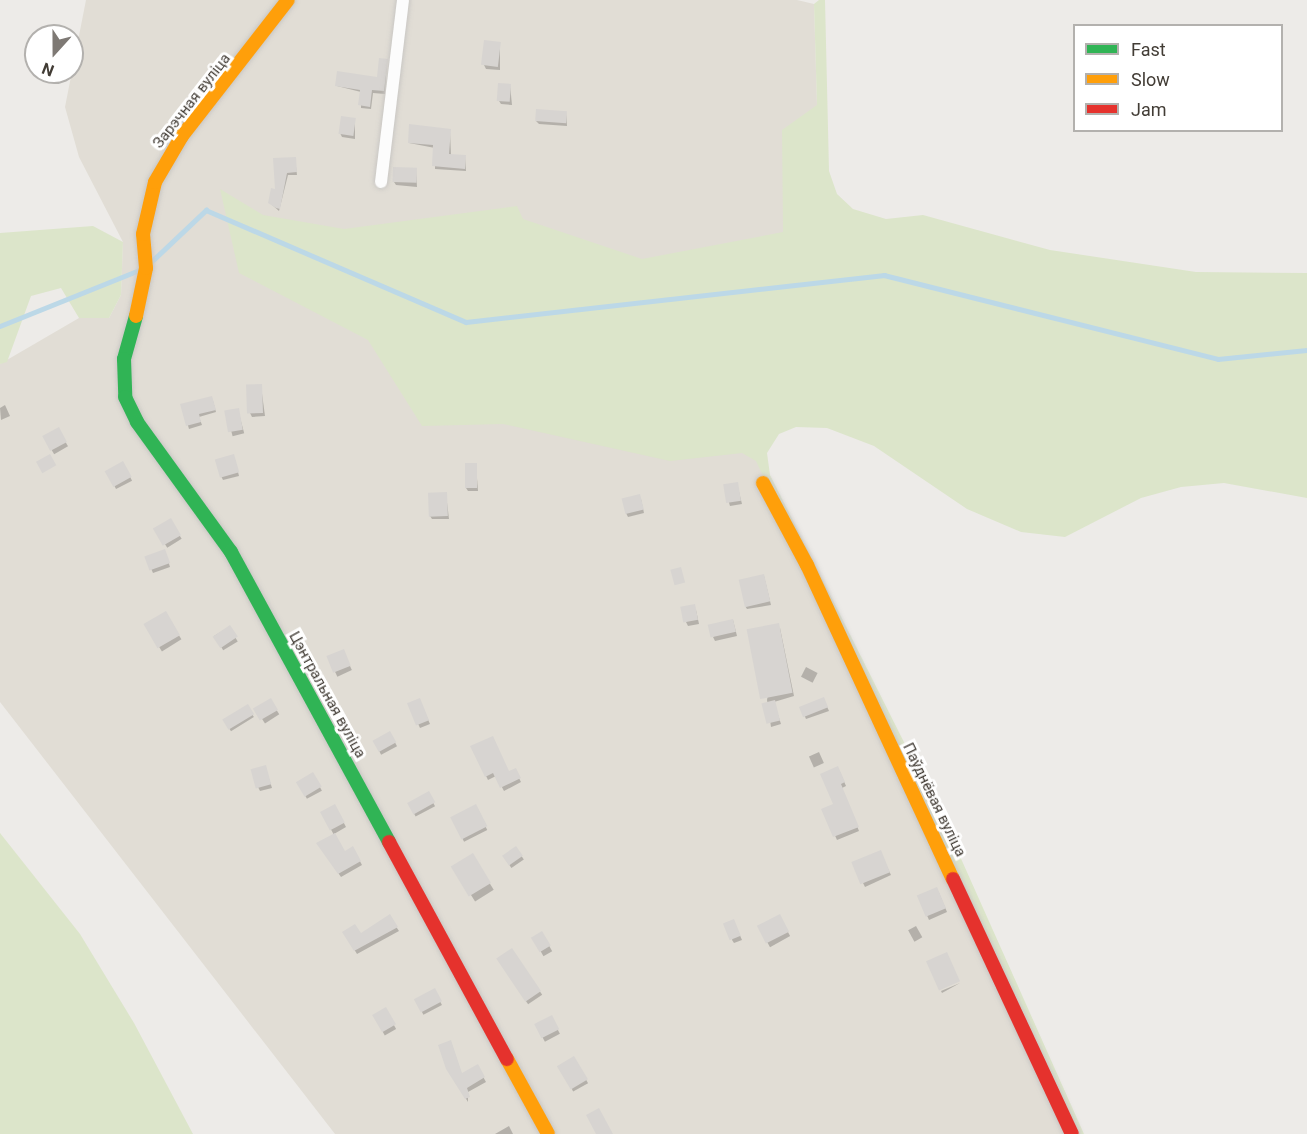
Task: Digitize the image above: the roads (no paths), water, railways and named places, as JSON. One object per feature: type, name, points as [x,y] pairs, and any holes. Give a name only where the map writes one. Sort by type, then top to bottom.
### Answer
[{"type":"street","name":"Зарэчная вуліца","points":[[146,267],[143,234],[147,204],[166,160],[288,0]]},
{"type":"street","points":[[381,182],[403,0]]},
{"type":"street","name":"Цэнтральная вуліца","points":[[146,267],[138,314],[124,359],[122,381],[129,408],[231,552],[548,1134]]},
{"type":"street","name":"Паўднёвая вуліца","points":[[763,483],[807,565],[1072,1134]]},
{"type":"waterway","points":[[151,262],[206,210],[466,322],[884,275],[1218,359],[1307,350]]},
{"type":"waterway","points":[[0,326],[142,269]]}]
